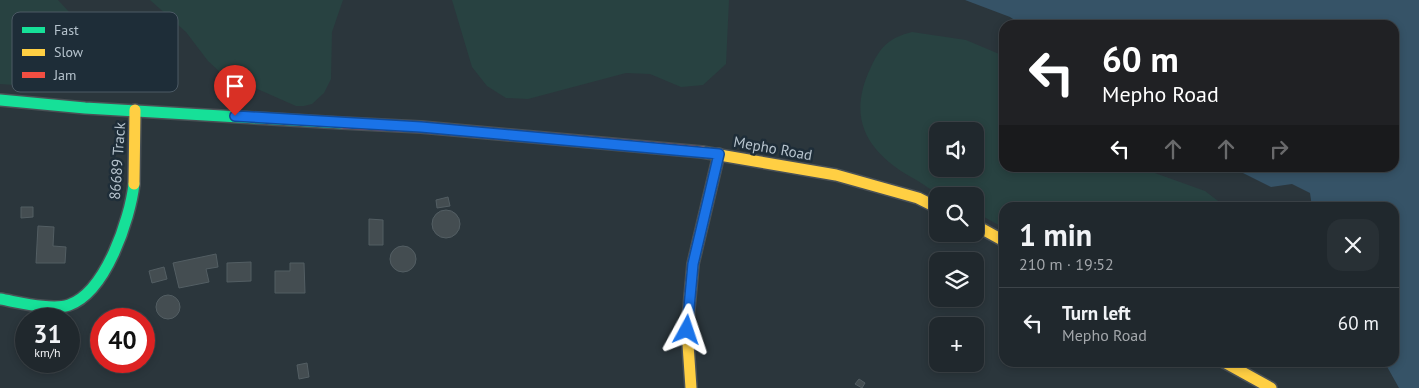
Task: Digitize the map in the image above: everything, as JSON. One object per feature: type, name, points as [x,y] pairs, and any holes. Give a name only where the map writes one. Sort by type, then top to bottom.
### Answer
[{"type":"street","name":"Mepho Road","points":[[0,100],[421,127],[719,154],[836,175],[918,198],[929,204]]},
{"type":"street","name":"86689 Track","points":[[0,299],[68,305],[81,297],[96,282],[117,245],[131,202],[135,160],[136,110]]},
{"type":"street","points":[[691,388],[687,330],[693,264],[719,154]]},
{"type":"street","points":[[984,230],[999,238]]},
{"type":"street","points":[[1233,367],[1270,388]]},
{"type":"green space","points":[[0,0],[58,0],[69,12],[12,12],[12,85],[0,84]]},
{"type":"green space","points":[[150,0],[343,0],[332,32],[331,79],[324,93],[312,104],[296,106],[221,73],[208,61],[186,32],[178,25],[178,12],[164,12]]},
{"type":"green space","points":[[452,0],[729,0],[726,64],[703,85],[681,87],[650,74],[626,73],[528,99],[506,98],[487,86],[472,67]]},
{"type":"green space","points":[[912,32],[966,40],[999,54],[999,172],[1152,172],[1205,191],[1219,202],[999,202],[999,225],[984,217],[984,187],[929,188],[886,160],[866,134],[860,104],[864,86],[878,54],[892,40]]},
{"type":"water","points":[[965,0],[1419,0],[1419,388],[1399,388],[1387,367],[1399,367],[1399,202],[1311,202],[1310,193],[1292,184],[1271,187],[1241,172],[1399,172],[1399,20],[1014,20]]},
{"type":"building","points":[[448,197],[450,206],[437,208],[436,200]]},
{"type":"building","points":[[21,207],[33,207],[33,217],[21,218]]},
{"type":"building","points":[[446,210],[456,214],[460,224],[456,234],[446,238],[436,234],[432,224],[436,214]]},
{"type":"building","points":[[369,219],[383,220],[383,245],[369,245]]},
{"type":"building","points":[[38,226],[54,227],[53,246],[66,247],[65,263],[36,263]]},
{"type":"building","points":[[403,246],[412,250],[416,259],[412,268],[403,272],[394,268],[390,259],[394,250]]},
{"type":"building","points":[[216,254],[218,267],[206,269],[209,282],[179,288],[173,263]]},
{"type":"building","points":[[251,262],[251,281],[227,282],[227,263]]},
{"type":"building","points":[[290,263],[304,263],[305,293],[275,293],[275,271],[290,271]]},
{"type":"building","points":[[164,267],[167,279],[152,283],[149,271]]},
{"type":"building","points":[[168,295],[177,298],[180,307],[177,316],[168,319],[159,316],[156,307],[159,298]]},
{"type":"building","points":[[307,363],[309,377],[299,379],[297,365]]},
{"type":"building","points":[[859,379],[865,383],[862,388],[855,384]]},
{"type":"traffic: fast","points":[[0,100],[85,108],[342,123]]},
{"type":"traffic: fast","points":[[0,299],[62,307],[82,298],[94,286],[114,253],[132,199],[134,184]]},
{"type":"traffic: slow","points":[[134,184],[135,110]]},
{"type":"traffic: slow","points":[[702,152],[836,175],[918,198],[929,204]]},
{"type":"traffic: slow","points":[[691,388],[687,330],[693,264],[719,154]]},
{"type":"traffic: slow","points":[[984,230],[999,238]]},
{"type":"traffic: slow","points":[[1233,367],[1271,388]]},
{"type":"traffic: jam","points":[[342,123],[421,127],[702,152]]},
{"type":"route","points":[[235,116],[421,127],[719,154],[693,264],[687,330]]}]
